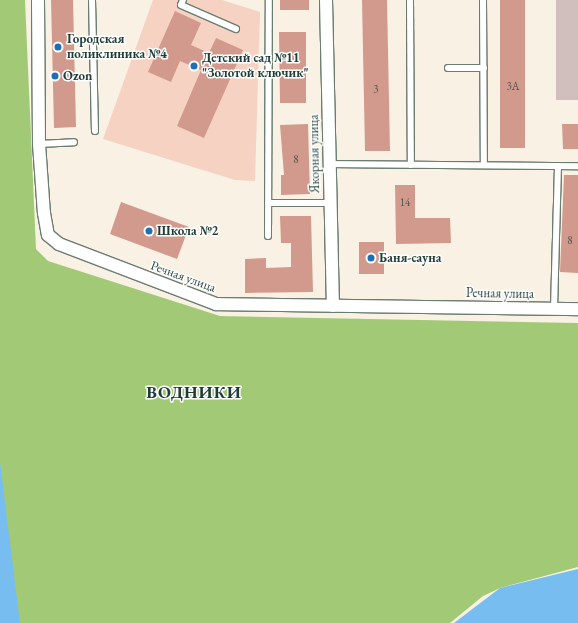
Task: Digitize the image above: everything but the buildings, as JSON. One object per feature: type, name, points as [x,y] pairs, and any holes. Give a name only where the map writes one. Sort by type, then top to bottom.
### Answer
[{"type":"street","name":"Речная улица","points":[[38,0],[39,144],[48,235],[58,244],[216,304],[578,309]]},
{"type":"street","name":"Якорная улица","points":[[326,0],[333,306]]},
{"type":"lane","points":[[92,0],[95,131]]},
{"type":"lane","points":[[183,0],[181,5],[236,29]]},
{"type":"lane","points":[[268,236],[269,0]]},
{"type":"lane","points":[[410,0],[410,165]]},
{"type":"lane","points":[[483,0],[484,165]]},
{"type":"lane","points":[[448,68],[484,68]]},
{"type":"lane","points":[[39,144],[74,142]]},
{"type":"lane","points":[[330,164],[578,166]]},
{"type":"lane","points":[[554,309],[558,166]]},
{"type":"lane","points":[[268,203],[331,203]]},
{"type":"shaded area","name":"Детский сад №11 \"Золотой ключик\"","points":[[153,0],[222,0],[260,12],[255,181],[235,180],[103,139]]},
{"type":"shaded area","points":[[556,0],[578,0],[578,100],[556,100]]},
{"type":"green space","points":[[0,0],[25,0],[36,249],[48,261],[220,316],[578,323],[578,567],[500,588],[483,596],[450,623],[19,623],[0,466]]},
{"type":"water","points":[[0,462],[20,623],[0,623]]},
{"type":"water","points":[[578,569],[578,623],[454,623],[500,588]]},
{"type":"place","name":"Городская поликлиника №4","points":[[58,47]]},
{"type":"place","name":"Детский сад №11 \"Золотой ключик\"","points":[[194,66]]},
{"type":"place","name":"Ozon","points":[[55,76]]},
{"type":"place","name":"Школа №2","points":[[149,231]]},
{"type":"place","name":"Баня-сауна","points":[[371,258]]},
{"type":"district","name":"ВОДНИКИ","points":[[194,393]]}]
